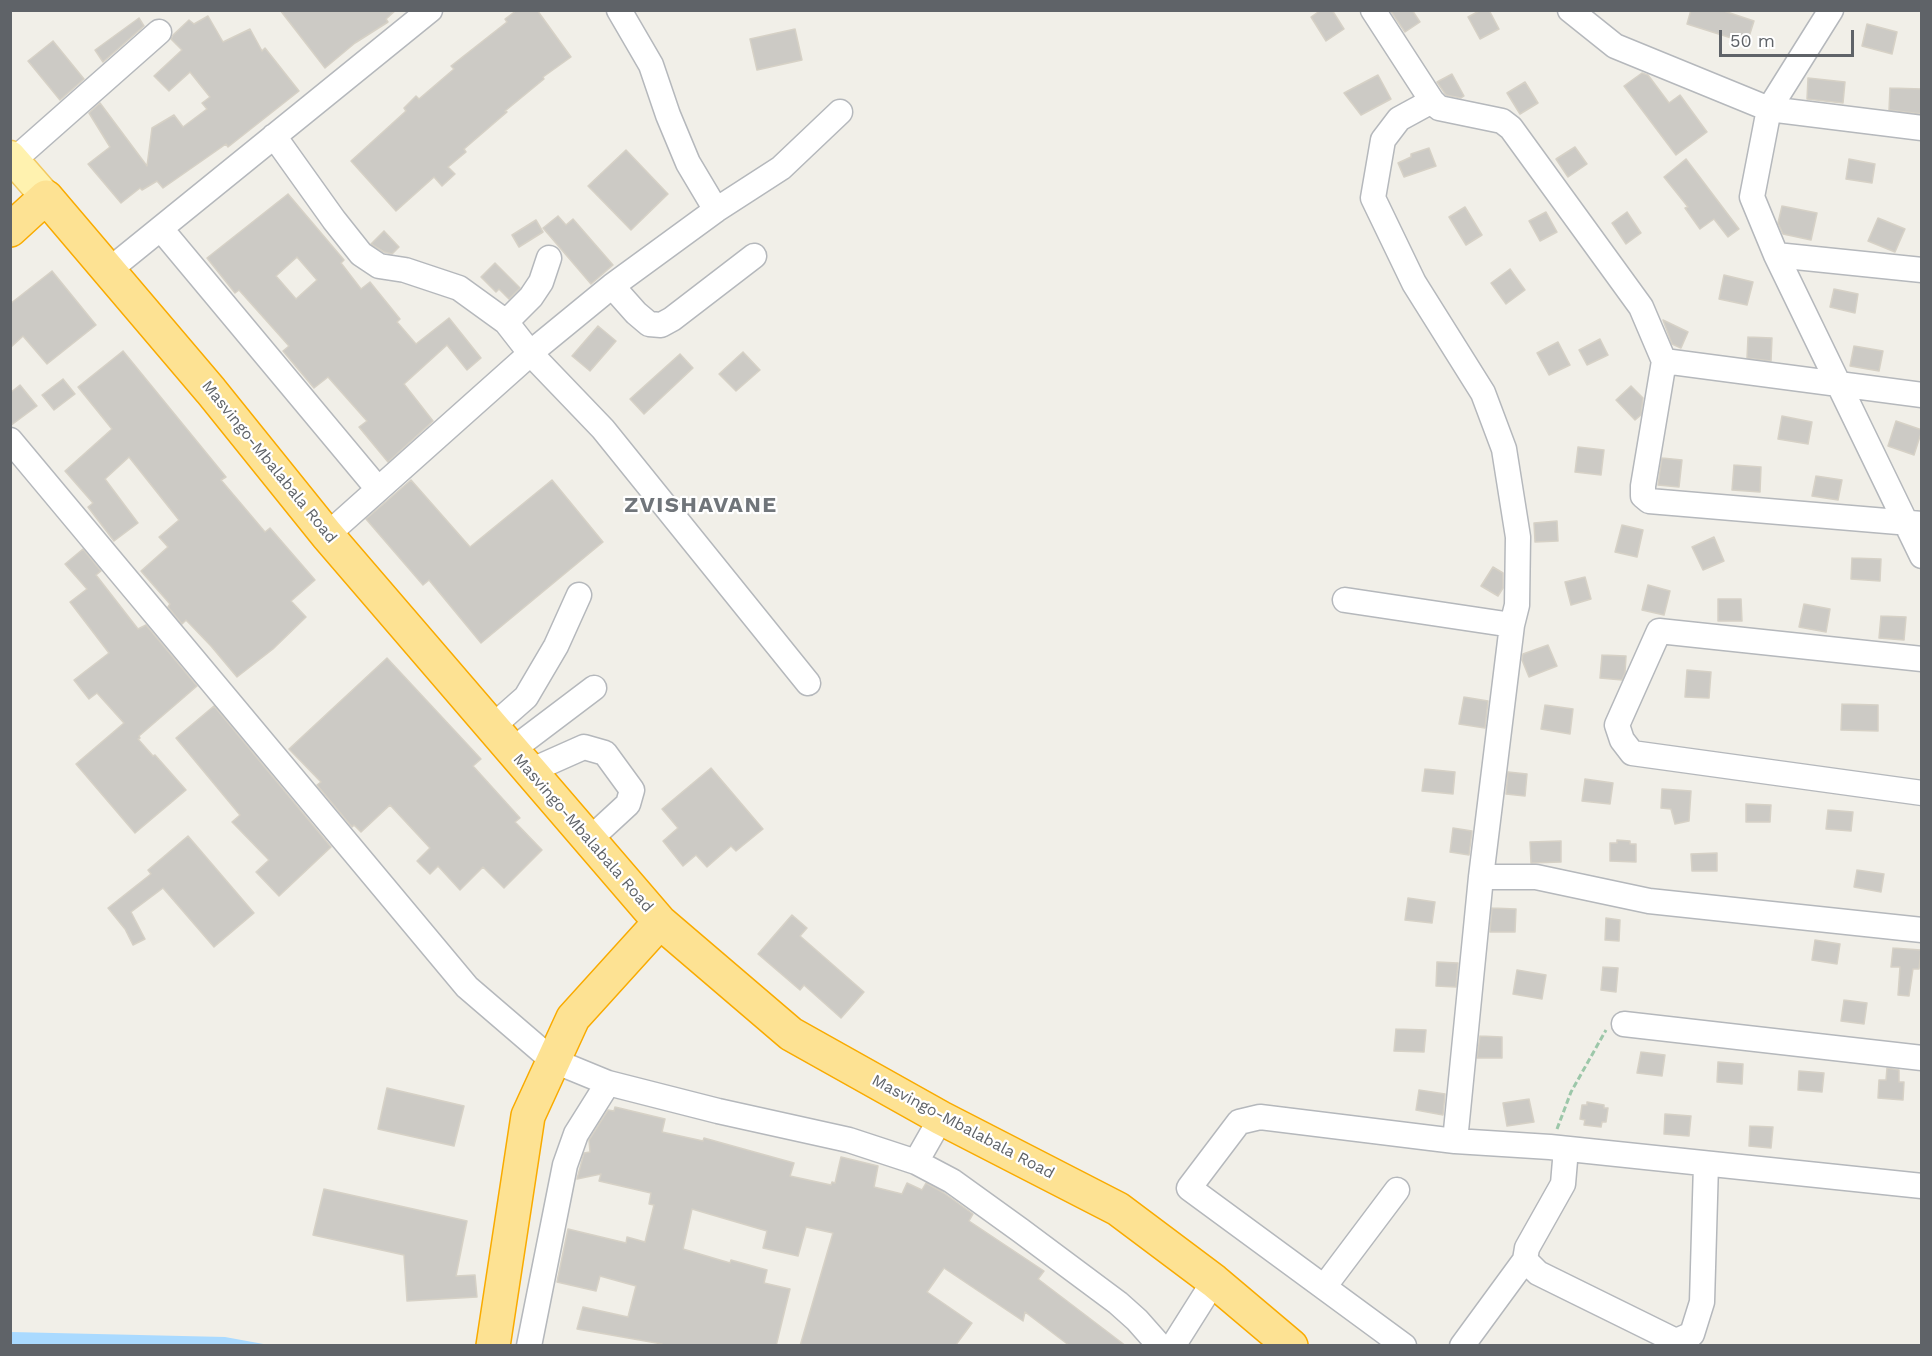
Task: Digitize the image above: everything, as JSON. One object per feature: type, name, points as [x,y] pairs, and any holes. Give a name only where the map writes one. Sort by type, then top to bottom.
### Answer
[{"type":"highway","points":[[10,230],[46,197]]},
{"type":"highway","name":"Masvingo-Mbalabala Road","points":[[46,197],[212,392],[327,535],[660,922],[791,1034],[941,1118],[1118,1209],[1214,1281],[1291,1346]]},
{"type":"highway","points":[[493,1346],[528,1116],[573,1018],[660,922]]},
{"type":"main road","points":[[12,158],[46,197]]},
{"type":"street","points":[[108,271],[430,10]]},
{"type":"street","points":[[619,10],[651,65],[688,164],[716,210]]},
{"type":"street","points":[[1373,10],[1432,101],[1439,108],[1502,121],[1511,128],[1641,308],[1664,361],[1642,496],[1649,501],[1913,523]]},
{"type":"street","points":[[1570,10],[1615,45],[1769,109],[1922,128]]},
{"type":"street","points":[[1831,10],[1769,109],[1752,197],[1776,255],[1839,384],[1913,523],[1922,556]]},
{"type":"street","points":[[12,158],[159,32]]},
{"type":"street","points":[[1432,101],[1400,119],[1383,140],[1373,198],[1414,284],[1483,393],[1504,449],[1518,537],[1517,605],[1512,625],[1481,877],[1455,1141]]},
{"type":"street","points":[[327,535],[531,354],[612,286],[716,210],[781,168],[840,112]]},
{"type":"street","points":[[274,136],[361,255],[379,266],[405,270],[459,288],[506,322],[531,354],[603,429],[808,683]]},
{"type":"street","points":[[161,229],[378,489]]},
{"type":"street","points":[[1776,255],[1922,270]]},
{"type":"street","points":[[612,286],[636,313],[650,324],[661,325],[754,256]]},
{"type":"street","points":[[506,322],[531,297],[541,282],[549,258]]},
{"type":"street","points":[[1664,361],[1922,394]]},
{"type":"street","points":[[10,440],[467,987],[552,1060],[608,1083],[717,1111],[849,1140],[916,1162],[952,1181],[1029,1236],[1118,1303],[1161,1346]]},
{"type":"street","points":[[511,749],[526,698],[556,646],[579,595]]},
{"type":"street","points":[[1345,600],[1512,625]]},
{"type":"street","points":[[1922,659],[1659,632],[1617,725],[1622,740],[1632,753],[1922,793]]},
{"type":"street","points":[[511,749],[594,688]]},
{"type":"street","points":[[511,749],[584,747],[606,753],[632,790],[628,804],[589,840]]},
{"type":"street","points":[[1481,877],[1536,877],[1649,901],[1922,930]]},
{"type":"street","points":[[1624,1024],[1922,1058]]},
{"type":"street","points":[[529,1346],[565,1165],[576,1134],[608,1083]]},
{"type":"street","points":[[1404,1346],[1188,1188],[1239,1122],[1260,1117],[1455,1141],[1558,1148],[1922,1186]]},
{"type":"street","points":[[916,1162],[941,1118]]},
{"type":"street","points":[[1462,1346],[1525,1260],[1527,1248],[1563,1184],[1558,1148]]},
{"type":"street","points":[[1525,1260],[1539,1273],[1676,1341],[1692,1334],[1702,1302],[1706,1164]]},
{"type":"street","points":[[1324,1287],[1397,1190]]},
{"type":"street","points":[[1173,1346],[1214,1281]]},
{"type":"path","points":[[1558,1148],[1570,1092],[1604,1033],[1611,1025],[1624,1024]]},
{"type":"water","points":[[11,1332],[225,1337],[269,1345],[11,1345]]},
{"type":"building","points":[[280,10],[396,10],[386,19],[388,22],[355,43],[325,68]]},
{"type":"building","points":[[517,10],[537,10],[571,57],[543,77],[544,79],[464,149],[466,152],[448,167],[455,174],[442,186],[434,177],[396,211],[351,161],[406,111],[404,108],[416,96],[419,99],[454,69],[451,66],[507,22],[505,19]]},
{"type":"building","points":[[1321,10],[1332,10],[1344,29],[1326,41],[1311,17]]},
{"type":"building","points":[[1390,10],[1412,10],[1420,22],[1405,32]]},
{"type":"building","points":[[1481,10],[1489,10],[1499,29],[1480,39],[1468,17]]},
{"type":"building","points":[[1691,10],[1721,10],[1754,21],[1747,43],[1687,24]]},
{"type":"building","points":[[208,16],[223,42],[250,29],[262,51],[265,48],[299,91],[228,147],[226,144],[163,188],[157,181],[142,190],[140,188],[121,203],[88,164],[110,147],[89,113],[100,103],[147,166],[152,128],[174,115],[183,127],[207,109],[202,103],[210,97],[190,72],[169,91],[154,76],[182,50],[171,39],[173,35],[189,20],[194,24]]},
{"type":"building","points":[[139,18],[144,26],[103,62],[95,50]]},
{"type":"building","points":[[1867,24],[1897,32],[1892,54],[1862,46]]},
{"type":"building","points":[[795,29],[802,60],[757,70],[750,39]]},
{"type":"building","points":[[53,41],[84,79],[60,100],[28,61]]},
{"type":"building","points":[[1642,73],[1648,75],[1669,103],[1680,95],[1707,132],[1676,155],[1624,86]]},
{"type":"building","points":[[1452,74],[1464,96],[1461,98],[1446,95],[1437,82]]},
{"type":"building","points":[[1378,75],[1391,99],[1361,115],[1344,93]]},
{"type":"building","points":[[1808,78],[1845,82],[1843,103],[1807,99]]},
{"type":"building","points":[[1525,82],[1538,103],[1520,114],[1507,93]]},
{"type":"building","points":[[1890,88],[1922,89],[1922,114],[1889,110]]},
{"type":"building","points":[[1575,147],[1587,164],[1568,177],[1556,159]]},
{"type":"building","points":[[1429,148],[1436,166],[1404,177],[1398,163],[1411,157],[1411,154]]},
{"type":"building","points":[[626,150],[668,194],[631,230],[588,186]]},
{"type":"building","points":[[1686,159],[1739,229],[1728,237],[1714,219],[1700,229],[1685,208],[1688,207],[1664,177]]},
{"type":"building","points":[[1849,159],[1875,164],[1872,183],[1846,179]]},
{"type":"building","points":[[288,194],[344,260],[341,263],[361,289],[370,282],[400,319],[397,322],[416,344],[449,318],[481,358],[467,370],[447,345],[404,384],[433,421],[388,462],[359,427],[367,421],[328,377],[314,388],[283,351],[289,346],[239,290],[235,293],[207,258]],"holes":[[[297,257],[317,280],[296,299],[276,276]]]},
{"type":"building","points":[[1782,206],[1817,213],[1811,240],[1783,234],[1778,223]]},
{"type":"building","points":[[1465,207],[1482,235],[1466,245],[1449,217]]},
{"type":"building","points":[[1546,212],[1557,232],[1540,241],[1529,221]]},
{"type":"building","points":[[1627,212],[1641,233],[1626,244],[1612,223]]},
{"type":"building","points":[[558,216],[566,225],[573,219],[613,265],[591,284],[543,228]]},
{"type":"building","points":[[1878,218],[1905,229],[1895,252],[1868,241]]},
{"type":"building","points":[[536,220],[543,232],[519,247],[512,235]]},
{"type":"building","points":[[384,231],[399,247],[392,254],[371,244]]},
{"type":"building","points":[[495,263],[520,288],[509,299],[499,289],[496,292],[481,277]]},
{"type":"building","points":[[1510,269],[1525,290],[1506,304],[1491,283]]},
{"type":"building","points":[[52,271],[96,325],[47,364],[23,336],[10,348],[10,304]]},
{"type":"building","points":[[1724,275],[1753,282],[1747,305],[1719,299]]},
{"type":"building","points":[[1834,289],[1858,294],[1855,313],[1830,307]]},
{"type":"building","points":[[1663,320],[1688,332],[1681,348],[1672,344]]},
{"type":"building","points":[[598,326],[616,341],[590,371],[572,356]]},
{"type":"building","points":[[1748,337],[1772,338],[1771,361],[1747,358]]},
{"type":"building","points":[[1600,339],[1608,355],[1587,365],[1579,350]]},
{"type":"building","points":[[1558,342],[1570,365],[1549,375],[1537,353]]},
{"type":"building","points":[[1854,346],[1883,351],[1879,371],[1850,366]]},
{"type":"building","points":[[123,351],[226,477],[221,480],[265,532],[270,528],[315,580],[291,601],[306,617],[273,649],[237,677],[186,620],[182,624],[168,607],[170,604],[141,571],[168,547],[159,537],[179,520],[129,457],[105,479],[138,523],[114,541],[88,507],[93,503],[65,471],[112,429],[78,387]]},
{"type":"building","points":[[743,352],[760,370],[736,391],[719,374]]},
{"type":"building","points":[[680,354],[693,368],[644,414],[630,399]]},
{"type":"building","points":[[63,379],[75,394],[54,410],[42,395]]},
{"type":"building","points":[[20,385],[37,406],[10,426],[10,393]]},
{"type":"building","points":[[1631,386],[1643,398],[1641,415],[1635,420],[1616,400]]},
{"type":"building","points":[[1782,416],[1812,422],[1808,444],[1778,439]]},
{"type":"building","points":[[1896,421],[1922,430],[1914,455],[1888,446]]},
{"type":"building","points":[[1578,447],[1604,450],[1601,475],[1575,472]]},
{"type":"building","points":[[1662,458],[1682,460],[1679,487],[1658,485]]},
{"type":"building","points":[[1734,465],[1761,467],[1760,492],[1732,490]]},
{"type":"building","points":[[1816,476],[1842,480],[1838,500],[1812,496]]},
{"type":"building","points":[[411,480],[470,547],[552,480],[603,542],[481,643],[429,580],[423,585],[366,519]]},
{"type":"building","points":[[1557,521],[1558,541],[1535,542],[1534,523]]},
{"type":"building","points":[[1622,525],[1643,530],[1637,557],[1615,552]]},
{"type":"building","points":[[1714,537],[1724,561],[1703,570],[1692,547]]},
{"type":"building","points":[[83,549],[101,571],[96,575],[138,629],[146,625],[197,686],[139,736],[138,739],[186,790],[135,833],[76,764],[124,723],[97,693],[89,699],[74,680],[109,653],[70,602],[87,589],[65,564]]},
{"type":"building","points":[[1852,558],[1881,559],[1880,581],[1851,579]]},
{"type":"building","points":[[1493,567],[1503,573],[1503,588],[1498,596],[1481,586]]},
{"type":"building","points":[[1585,577],[1591,599],[1571,605],[1565,582]]},
{"type":"building","points":[[1648,585],[1670,591],[1664,615],[1642,610]]},
{"type":"building","points":[[1718,599],[1741,599],[1742,621],[1718,621]]},
{"type":"building","points":[[1804,604],[1830,609],[1826,632],[1799,627]]},
{"type":"building","points":[[1881,616],[1906,617],[1904,640],[1879,638]]},
{"type":"building","points":[[1548,645],[1557,666],[1529,677],[1522,660],[1523,654]]},
{"type":"building","points":[[1602,655],[1626,656],[1625,673],[1622,680],[1600,678]]},
{"type":"building","points":[[387,658],[481,759],[473,766],[520,818],[515,822],[542,850],[504,888],[483,867],[460,890],[438,866],[430,874],[417,861],[430,848],[390,805],[361,832],[354,825],[352,827],[317,785],[321,782],[289,749]]},
{"type":"building","points":[[1687,670],[1711,672],[1709,698],[1685,697]]},
{"type":"building","points":[[1464,697],[1488,701],[1485,728],[1459,724]]},
{"type":"building","points":[[1842,704],[1878,705],[1878,731],[1841,730]]},
{"type":"building","points":[[1545,705],[1573,709],[1570,734],[1541,729]]},
{"type":"building","points":[[214,706],[331,847],[279,896],[256,872],[269,860],[232,822],[240,815],[176,738]]},
{"type":"building","points":[[711,768],[763,829],[736,851],[731,846],[707,867],[696,855],[683,866],[663,841],[678,828],[662,809]]},
{"type":"building","points":[[1425,769],[1455,772],[1453,794],[1422,791]]},
{"type":"building","points":[[1508,772],[1527,774],[1525,796],[1506,794]]},
{"type":"building","points":[[1585,779],[1613,783],[1610,804],[1582,801]]},
{"type":"building","points":[[1662,789],[1691,791],[1689,821],[1675,824],[1671,809],[1661,808]]},
{"type":"building","points":[[1746,804],[1771,805],[1770,822],[1746,822]]},
{"type":"building","points":[[1828,810],[1853,812],[1851,831],[1826,829]]},
{"type":"building","points":[[1453,828],[1472,831],[1469,855],[1450,852]]},
{"type":"building","points":[[188,836],[254,913],[214,947],[163,888],[131,912],[145,939],[133,945],[125,929],[108,908],[151,874],[148,870]]},
{"type":"building","points":[[1617,840],[1636,844],[1636,862],[1610,861],[1610,843],[1617,843]]},
{"type":"building","points":[[1561,841],[1561,862],[1531,863],[1530,842]]},
{"type":"building","points":[[1717,853],[1717,871],[1692,871],[1691,854]]},
{"type":"building","points":[[1857,870],[1884,874],[1881,892],[1854,887]]},
{"type":"building","points":[[1408,898],[1435,902],[1432,923],[1405,920]]},
{"type":"building","points":[[1492,908],[1516,909],[1515,932],[1490,932]]},
{"type":"building","points":[[792,915],[807,928],[800,936],[864,992],[841,1018],[804,985],[800,990],[758,954]]},
{"type":"building","points":[[1606,918],[1620,920],[1619,941],[1605,940]]},
{"type":"building","points":[[1815,940],[1840,944],[1837,964],[1812,960]]},
{"type":"building","points":[[1893,948],[1921,950],[1919,969],[1913,969],[1909,996],[1898,995],[1900,967],[1891,967]]},
{"type":"building","points":[[1437,962],[1458,963],[1456,987],[1436,986]]},
{"type":"building","points":[[1603,967],[1618,968],[1616,992],[1601,990]]},
{"type":"building","points":[[1517,970],[1546,975],[1542,999],[1513,994]]},
{"type":"building","points":[[1844,1000],[1867,1003],[1864,1024],[1841,1021]]},
{"type":"building","points":[[1396,1029],[1426,1030],[1424,1052],[1394,1051]]},
{"type":"building","points":[[1480,1036],[1502,1037],[1502,1058],[1477,1058]]},
{"type":"building","points":[[1641,1052],[1665,1055],[1662,1076],[1637,1073]]},
{"type":"building","points":[[1718,1062],[1743,1064],[1742,1084],[1717,1082]]},
{"type":"building","points":[[1887,1068],[1899,1070],[1899,1082],[1904,1082],[1903,1100],[1878,1098],[1879,1080],[1886,1080]]},
{"type":"building","points":[[1799,1071],[1824,1073],[1822,1092],[1798,1090]]},
{"type":"building","points":[[387,1088],[464,1106],[454,1146],[378,1129]]},
{"type":"building","points":[[1419,1090],[1445,1094],[1443,1115],[1416,1110]]},
{"type":"building","points":[[1529,1099],[1534,1122],[1507,1126],[1503,1103]]},
{"type":"building","points":[[1587,1102],[1608,1108],[1606,1122],[1602,1122],[1601,1127],[1584,1125],[1585,1120],[1580,1119],[1582,1105],[1587,1105]]},
{"type":"building","points":[[615,1107],[665,1119],[662,1132],[703,1141],[704,1138],[794,1163],[790,1176],[831,1185],[832,1182],[835,1183],[841,1157],[878,1166],[874,1187],[902,1194],[907,1183],[922,1190],[926,1183],[973,1214],[969,1221],[1044,1271],[1038,1279],[1126,1346],[1070,1346],[1025,1312],[1023,1321],[944,1268],[927,1292],[972,1323],[955,1346],[800,1346],[833,1233],[806,1227],[798,1256],[763,1248],[767,1231],[692,1209],[683,1249],[730,1263],[731,1260],[767,1270],[764,1283],[790,1289],[776,1346],[661,1346],[662,1344],[577,1329],[583,1307],[628,1317],[636,1286],[600,1276],[596,1291],[557,1282],[568,1229],[626,1243],[627,1237],[645,1242],[654,1205],[649,1204],[651,1193],[599,1181],[601,1174],[577,1179],[584,1153],[590,1152],[589,1140],[608,1110],[614,1111]]},
{"type":"building","points":[[1665,1114],[1691,1116],[1689,1136],[1664,1134]]},
{"type":"building","points":[[1750,1126],[1773,1127],[1771,1148],[1749,1146]]},
{"type":"building","points":[[324,1189],[467,1221],[456,1276],[475,1275],[477,1297],[407,1301],[404,1255],[313,1235]]},
{"type":"district","name":"ZVISHAVANE","points":[[701,506]]}]
